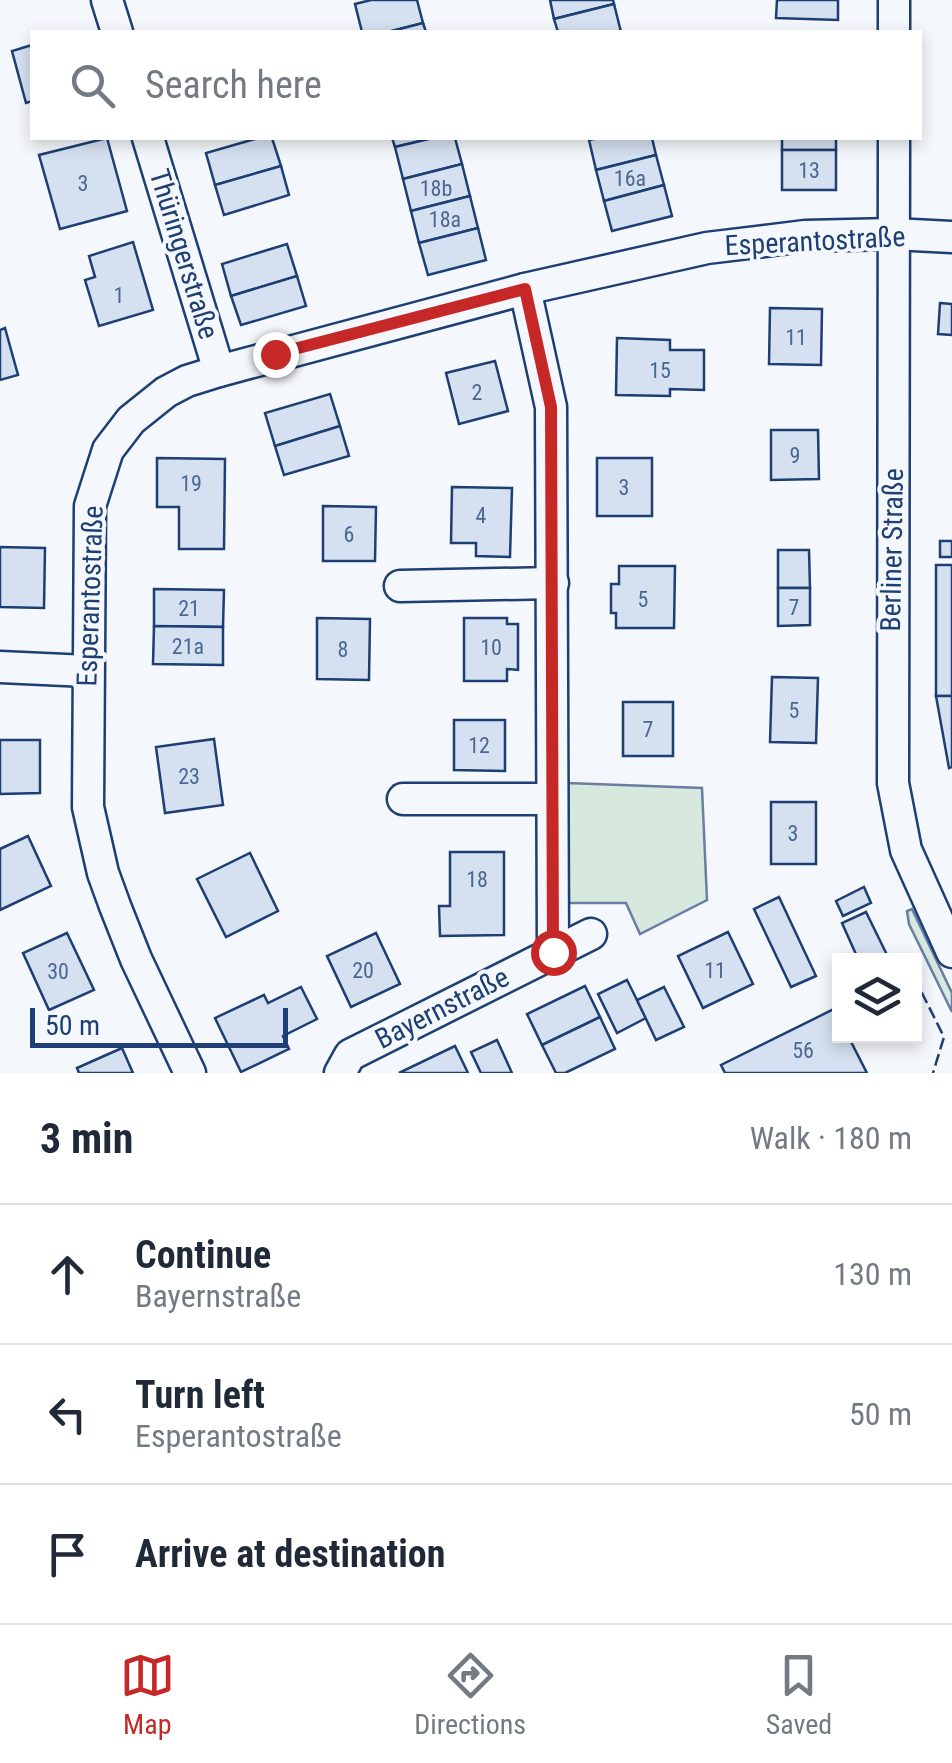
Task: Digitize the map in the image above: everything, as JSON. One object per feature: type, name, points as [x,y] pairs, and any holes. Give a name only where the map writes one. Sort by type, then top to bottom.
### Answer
[{"type":"street","points":[[107,0],[116,30]]},
{"type":"street","points":[[894,0],[894,30]]},
{"type":"street","name":"Thüringerstraße","points":[[149,140],[219,371]]},
{"type":"street","name":"Berliner Straße","points":[[894,140],[893,783],[906,850],[952,952]]},
{"type":"street","name":"Esperantostraße","points":[[190,1073],[136,958],[100,859],[88,807],[90,506],[108,450],[131,420],[166,392],[219,371],[525,289],[707,248],[806,236],[952,237]]},
{"type":"street","points":[[525,289],[551,407],[553,952]]},
{"type":"street","points":[[400,586],[554,583]]},
{"type":"street","points":[[0,667],[87,671]]},
{"type":"street","points":[[403,799],[551,799]]},
{"type":"street","name":"Bayernstraße","points":[[340,1073],[350,1055],[591,934]]},
{"type":"shaded area","points":[[567,783],[702,788],[707,900],[640,934],[626,903],[565,903]]},
{"type":"shaded area","points":[[912,909],[952,993],[952,1012],[909,924],[907,911]]},
{"type":"building","points":[[417,0],[423,23],[396,30],[362,30],[355,4]]},
{"type":"building","points":[[550,0],[613,0],[614,4],[554,19]]},
{"type":"building","points":[[777,0],[838,0],[838,20],[776,18]]},
{"type":"building","points":[[614,4],[620,30],[557,30],[554,19]]},
{"type":"building","points":[[423,23],[425,30],[396,30]]},
{"type":"building","points":[[30,46],[30,102],[26,103],[12,51]]},
{"type":"building","points":[[108,140],[127,211],[60,229],[39,155]]},
{"type":"building","points":[[251,140],[273,140],[281,166],[215,185],[206,153]]},
{"type":"building","points":[[393,140],[425,140],[395,147]]},
{"type":"building","points":[[425,140],[456,140],[462,164],[403,179],[395,147]]},
{"type":"building","points":[[589,140],[652,140],[656,155],[596,170]]},
{"type":"building","points":[[782,140],[836,140],[836,150],[782,150]]},
{"type":"building","points":[[782,150],[836,150],[836,190],[782,190]]},
{"type":"building","points":[[656,155],[664,185],[604,201],[596,170]]},
{"type":"building","points":[[462,164],[470,196],[411,211],[403,179]]},
{"type":"building","points":[[281,166],[289,195],[224,215],[215,185]]},
{"type":"building","points":[[664,185],[672,216],[612,231],[604,201]]},
{"type":"building","points":[[470,196],[478,228],[419,243],[411,211]]},
{"type":"building","points":[[478,228],[486,260],[428,275],[419,243]]},
{"type":"building","points":[[133,242],[153,310],[99,326],[85,280],[95,277],[89,256]]},
{"type":"building","points":[[287,244],[297,276],[231,296],[222,264]]},
{"type":"building","points":[[297,276],[306,306],[241,325],[231,296]]},
{"type":"building","points":[[940,303],[952,304],[952,335],[938,334]]},
{"type":"building","points":[[770,308],[822,309],[821,365],[769,364]]},
{"type":"building","points":[[5,328],[18,375],[0,380],[0,330]]},
{"type":"building","points":[[617,338],[670,340],[670,350],[704,350],[704,390],[670,389],[670,396],[616,395]]},
{"type":"building","points":[[495,361],[508,411],[459,424],[446,373]]},
{"type":"building","points":[[330,394],[340,426],[275,446],[265,413]]},
{"type":"building","points":[[340,426],[349,456],[284,475],[275,446]]},
{"type":"building","points":[[771,430],[818,430],[819,479],[771,480]]},
{"type":"building","points":[[157,458],[225,459],[224,549],[179,549],[179,507],[157,507]]},
{"type":"building","points":[[597,458],[652,458],[652,516],[597,516]]},
{"type":"building","points":[[452,487],[512,488],[510,557],[476,556],[476,543],[451,543]]},
{"type":"building","points":[[323,506],[376,507],[375,561],[323,561]]},
{"type":"building","points":[[940,541],[952,541],[952,557],[940,557]]},
{"type":"building","points":[[0,547],[45,548],[44,608],[0,607]]},
{"type":"building","points":[[778,550],[809,550],[810,588],[778,588]]},
{"type":"building","points":[[936,565],[952,565],[952,696],[936,696]]},
{"type":"building","points":[[619,566],[675,566],[674,628],[616,628],[616,613],[611,613],[611,584],[619,584]]},
{"type":"building","points":[[778,588],[810,588],[810,625],[778,626]]},
{"type":"building","points":[[154,589],[224,590],[223,627],[154,626]]},
{"type":"building","points":[[317,618],[370,619],[369,680],[317,679]]},
{"type":"building","points":[[464,618],[507,618],[507,624],[518,624],[518,670],[507,669],[507,681],[464,681]]},
{"type":"building","points":[[154,626],[223,627],[223,665],[153,664]]},
{"type":"building","points":[[772,677],[818,678],[816,743],[770,742]]},
{"type":"building","points":[[936,696],[952,696],[949,768]]},
{"type":"building","points":[[623,702],[673,702],[673,756],[623,756]]},
{"type":"building","points":[[454,720],[505,720],[505,771],[454,770]]},
{"type":"building","points":[[214,739],[223,805],[165,813],[156,747]]},
{"type":"building","points":[[0,740],[40,740],[40,793],[0,794]]},
{"type":"building","points":[[771,802],[816,802],[816,864],[771,864]]},
{"type":"building","points":[[28,836],[51,886],[0,910],[0,849]]},
{"type":"building","points":[[450,852],[504,852],[504,935],[440,936],[439,906],[450,906]]},
{"type":"building","points":[[250,853],[278,911],[226,937],[197,879]]},
{"type":"building","points":[[864,887],[871,903],[843,916],[836,901]]},
{"type":"building","points":[[779,897],[816,976],[791,987],[754,909]]},
{"type":"building","points":[[866,912],[886,953],[855,953],[842,923]]},
{"type":"building","points":[[728,932],[753,984],[703,1008],[678,956]]},
{"type":"building","points":[[67,933],[94,990],[49,1010],[23,953]]},
{"type":"building","points":[[376,933],[400,984],[351,1007],[327,956]]},
{"type":"building","points":[[627,980],[646,1018],[617,1033],[598,994]]},
{"type":"building","points":[[585,986],[600,1017],[542,1045],[527,1014]]},
{"type":"building","points":[[301,987],[317,1019],[283,1036],[289,1049],[241,1072],[215,1018],[264,995],[268,1003]]},
{"type":"building","points":[[664,987],[684,1027],[656,1040],[637,1000]]},
{"type":"building","points":[[832,1010],[832,1043],[852,1043],[867,1073],[725,1073],[721,1065]]},
{"type":"building","points":[[600,1017],[615,1049],[565,1073],[556,1073],[542,1045]]},
{"type":"building","points":[[497,1040],[512,1073],[481,1073],[471,1052]]},
{"type":"building","points":[[455,1046],[468,1073],[399,1073]]},
{"type":"building","points":[[122,1048],[133,1073],[79,1073],[77,1068]]},
{"type":"fence","points":[[922,993],[944,1037],[933,1073]]},
{"type":"route","points":[[275,354],[525,289],[551,407],[553,952]]}]
